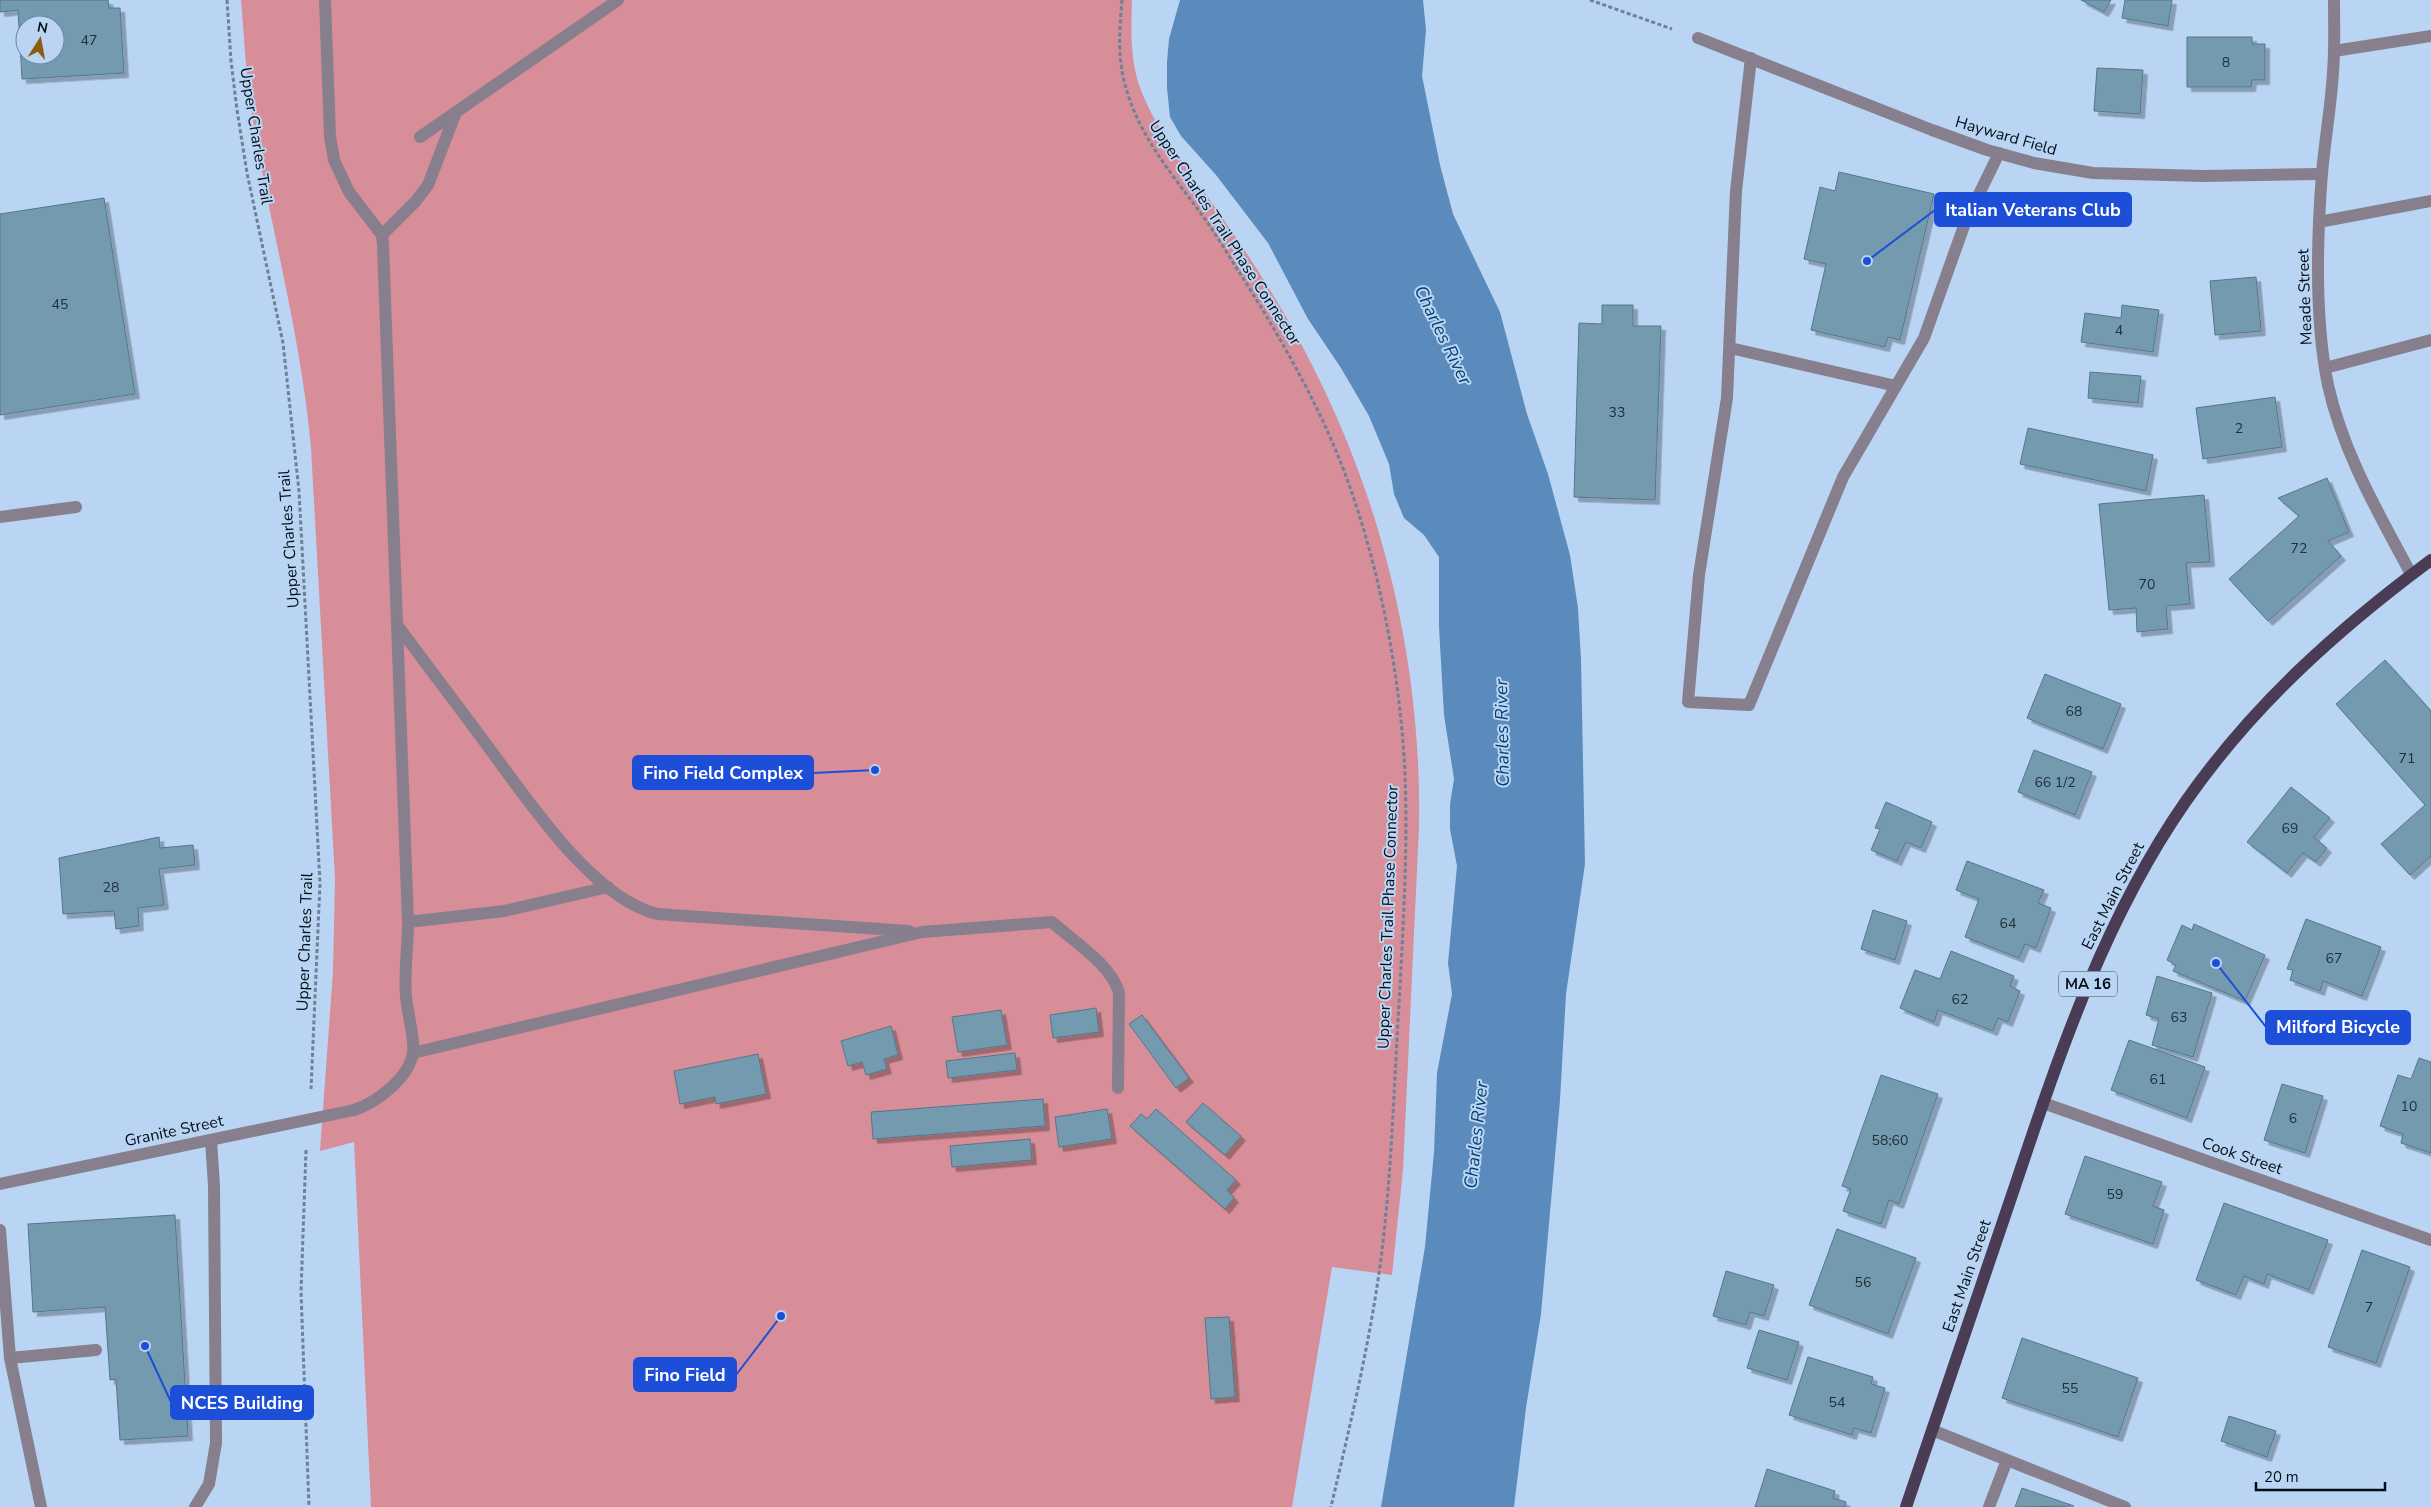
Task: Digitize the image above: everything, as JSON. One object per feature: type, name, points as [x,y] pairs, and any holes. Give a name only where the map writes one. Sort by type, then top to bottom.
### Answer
[{"type":"main road","name":"East Main Street","points":[[1906,1507],[2043,1103],[2077,1010],[2105,946],[2148,860],[2186,802],[2224,750],[2266,701],[2327,644],[2411,574],[2431,560]]},
{"type":"street","points":[[324,0],[330,136],[334,160],[348,192],[382,235],[408,922],[406,988],[413,1053],[922,932]]},
{"type":"street","points":[[420,137],[618,0]]},
{"type":"street","name":"Meade Street","points":[[2334,0],[2334,71],[2322,174],[2319,222],[2321,325],[2325,368],[2334,408],[2350,454],[2411,574]]},
{"type":"street","points":[[2334,51],[2431,36]]},
{"type":"street","name":"Hayward Field","points":[[1698,38],[1932,130],[1998,153],[2034,163],[2093,172],[2202,176],[2322,174]]},
{"type":"street","points":[[1751,58],[1736,191],[1727,398],[1699,575],[1688,702],[1749,705],[1843,477],[1924,338],[1965,223],[1998,153]]},
{"type":"street","points":[[382,235],[426,190],[433,176],[456,112]]},
{"type":"street","points":[[2319,222],[2431,201]]},
{"type":"street","points":[[2325,368],[2431,340]]},
{"type":"street","points":[[1730,348],[1896,386]]},
{"type":"street","points":[[0,517],[76,507]]},
{"type":"street","points":[[398,626],[543,820],[608,887],[634,906],[657,914],[922,932],[1052,922],[1106,969],[1117,985],[1119,993],[1118,1088]]},
{"type":"street","points":[[408,922],[504,911],[608,887]]},
{"type":"street","name":"Granite Street","points":[[0,1184],[354,1110],[379,1099],[390,1090],[407,1067],[413,1053]]},
{"type":"street","name":"Cook Street","points":[[2043,1103],[2431,1240]]},
{"type":"street","points":[[195,1507],[209,1484],[216,1444],[214,1186],[211,1140]]},
{"type":"street","points":[[0,1230],[10,1358],[42,1507]]},
{"type":"street","points":[[10,1358],[96,1350]]},
{"type":"street","points":[[1932,1430],[2125,1507]]},
{"type":"street","points":[[1989,1507],[2007,1460]]},
{"type":"path","name":"Upper Charles Trail","points":[[227,0],[233,78],[244,152],[287,371],[300,500],[320,883],[312,1082]]},
{"type":"path","name":"Upper Charles Trail Phase Connector","points":[[1122,0],[1122,69],[1129,98],[1140,125],[1154,151],[1207,222],[1260,306],[1285,348],[1337,454],[1357,510],[1380,594],[1399,711],[1405,770],[1406,858],[1389,1184],[1380,1263],[1370,1324],[1331,1507]]},
{"type":"path","points":[[1590,0],[1698,38]]},
{"type":"path","points":[[305,1154],[301,1292],[309,1507]]},
{"type":"shaded area","points":[[241,0],[1132,0],[1131,32],[1134,64],[1145,101],[1171,146],[1239,242],[1289,322],[1337,417],[1359,473],[1378,530],[1394,588],[1414,706],[1419,826],[1403,1170],[1392,1275],[1332,1267],[1292,1507],[371,1507],[354,1142],[320,1151],[333,971],[335,879],[311,448],[300,363],[251,109]]},
{"type":"water","name":"Charles River","points":[[1180,0],[1423,0],[1426,30],[1422,76],[1440,165],[1453,214],[1500,312],[1527,414],[1548,474],[1570,555],[1578,608],[1581,659],[1585,864],[1566,994],[1560,1100],[1541,1314],[1526,1408],[1514,1507],[1381,1507],[1425,1247],[1434,1152],[1437,1073],[1452,994],[1448,963],[1457,866],[1450,829],[1450,804],[1454,779],[1444,715],[1439,627],[1439,557],[1424,535],[1404,518],[1394,494],[1389,464],[1369,416],[1341,368],[1308,319],[1268,243],[1216,175],[1181,136],[1170,117],[1167,62],[1169,39]]},
{"type":"building","points":[[0,0],[108,0],[109,8],[120,8],[124,73],[22,79],[21,65],[65,65],[65,15],[18,15],[18,10],[0,12]]},
{"type":"building","points":[[2081,0],[2111,0],[2104,12]]},
{"type":"building","points":[[2125,0],[2172,0],[2168,26],[2122,18]]},
{"type":"building","points":[[2187,37],[2252,37],[2252,44],[2265,44],[2265,80],[2252,80],[2251,87],[2187,87]]},
{"type":"building","points":[[2097,68],[2143,70],[2140,114],[2094,111]]},
{"type":"building","points":[[1839,172],[1934,194],[1900,340],[1888,337],[1885,347],[1811,330],[1826,264],[1804,259],[1820,187],[1835,191]]},
{"type":"building","points":[[104,198],[135,394],[0,415],[0,214]]},
{"type":"building","points":[[2256,277],[2261,331],[2215,335],[2210,281]]},
{"type":"building","points":[[1602,305],[1633,305],[1633,326],[1661,326],[1655,500],[1574,497],[1579,323],[1602,324]]},
{"type":"building","points":[[2122,305],[2159,310],[2153,352],[2081,342],[2085,313],[2121,318]]},
{"type":"building","points":[[2090,372],[2141,376],[2138,403],[2088,398]]},
{"type":"building","points":[[2275,397],[2282,447],[2203,459],[2196,408]]},
{"type":"building","points":[[2028,428],[2153,455],[2146,491],[2020,464]]},
{"type":"building","points":[[2327,478],[2349,532],[2328,541],[2341,556],[2268,621],[2229,579],[2299,516],[2278,498]]},
{"type":"building","points":[[2204,495],[2210,562],[2186,563],[2190,604],[2166,606],[2168,629],[2137,632],[2136,608],[2109,610],[2099,504]]},
{"type":"building","points":[[2385,660],[2431,711],[2431,856],[2410,875],[2381,844],[2425,805],[2336,704]]},
{"type":"building","points":[[2045,674],[2121,704],[2103,749],[2027,718]]},
{"type":"building","points":[[2034,750],[2092,772],[2075,815],[2018,792]]},
{"type":"building","points":[[2291,787],[2330,818],[2314,837],[2327,848],[2316,862],[2303,853],[2287,873],[2247,842]]},
{"type":"building","points":[[1886,802],[1932,822],[1921,848],[1906,842],[1897,861],[1871,850],[1880,829],[1875,828]]},
{"type":"building","points":[[159,837],[160,848],[193,845],[195,865],[159,869],[164,905],[138,908],[139,926],[116,929],[114,911],[63,914],[59,858]]},
{"type":"building","points":[[1967,861],[2044,890],[2038,903],[2051,908],[2036,948],[2025,944],[2019,958],[1965,937],[1979,899],[1956,890]]},
{"type":"building","points":[[1873,910],[1907,921],[1895,960],[1861,949]]},
{"type":"building","points":[[2306,919],[2381,947],[2362,996],[2323,981],[2320,991],[2290,980],[2293,970],[2287,969]]},
{"type":"building","points":[[2194,924],[2265,955],[2245,1001],[2173,971],[2176,965],[2167,960],[2182,925],[2192,930]]},
{"type":"building","points":[[1951,951],[2014,976],[2010,986],[2020,991],[2008,1022],[1998,1018],[1993,1031],[1938,1010],[1934,1022],[1900,1008],[1915,970],[1940,979]]},
{"type":"building","points":[[2157,976],[2212,993],[2193,1057],[2152,1045],[2159,1019],[2146,1015]]},
{"type":"building","points":[[1096,1008],[1099,1032],[1053,1038],[1050,1015]]},
{"type":"building","points":[[1001,1010],[1007,1045],[958,1052],[952,1017]]},
{"type":"building","points":[[1142,1015],[1189,1078],[1176,1088],[1129,1024]]},
{"type":"building","points":[[891,1026],[898,1055],[884,1059],[887,1069],[866,1075],[862,1062],[848,1066],[841,1041]]},
{"type":"building","points":[[2129,1040],[2205,1067],[2187,1118],[2111,1090]]},
{"type":"building","points":[[1015,1053],[1017,1070],[948,1078],[946,1061]]},
{"type":"building","points":[[758,1054],[766,1094],[716,1104],[715,1097],[680,1104],[674,1071]]},
{"type":"building","points":[[2419,1058],[2431,1062],[2431,1153],[2401,1143],[2403,1134],[2380,1126],[2398,1075],[2411,1079]]},
{"type":"building","points":[[1881,1075],[1938,1094],[1899,1204],[1889,1200],[1881,1224],[1843,1211],[1851,1189],[1842,1186]]},
{"type":"building","points":[[2282,1084],[2323,1096],[2305,1153],[2264,1140]]},
{"type":"building","points":[[1043,1099],[1045,1126],[873,1139],[871,1112]]},
{"type":"building","points":[[1203,1103],[1241,1136],[1225,1155],[1186,1122]]},
{"type":"building","points":[[1107,1109],[1112,1139],[1059,1147],[1055,1117]]},
{"type":"building","points":[[1156,1109],[1236,1180],[1227,1190],[1234,1198],[1225,1209],[1130,1126],[1141,1114],[1147,1119]]},
{"type":"building","points":[[1030,1139],[1032,1160],[952,1167],[950,1146]]},
{"type":"building","points":[[2085,1156],[2162,1182],[2153,1206],[2164,1210],[2153,1244],[2065,1214]]},
{"type":"building","points":[[2224,1203],[2328,1240],[2309,1290],[2267,1274],[2264,1284],[2244,1276],[2236,1295],[2196,1280]]},
{"type":"building","points":[[175,1215],[188,1436],[120,1440],[116,1379],[110,1380],[105,1307],[33,1312],[28,1224]]},
{"type":"building","points":[[1837,1229],[1916,1258],[1888,1334],[1809,1305]]},
{"type":"building","points":[[2362,1250],[2410,1267],[2376,1363],[2328,1347]]},
{"type":"building","points":[[1726,1271],[1774,1285],[1764,1316],[1750,1312],[1746,1325],[1713,1316]]},
{"type":"building","points":[[1229,1317],[1235,1397],[1211,1399],[1205,1318]]},
{"type":"building","points":[[1759,1330],[1799,1342],[1787,1380],[1747,1368]]},
{"type":"building","points":[[2022,1338],[2138,1378],[2118,1437],[2002,1398]]},
{"type":"building","points":[[1808,1357],[1873,1377],[1871,1384],[1885,1388],[1871,1433],[1854,1428],[1852,1435],[1789,1415]]},
{"type":"building","points":[[2229,1416],[2276,1431],[2267,1457],[2221,1441]]},
{"type":"building","points":[[1767,1469],[1835,1491],[1833,1498],[1846,1502],[1845,1507],[1755,1507]]},
{"type":"building","points":[[2022,1488],[2074,1506],[2015,1507]]},
{"type":"place","name":"Italian Veterans Club","points":[[1867,261]]},
{"type":"place","name":"Fino Field Complex","points":[[875,770]]},
{"type":"place","name":"Milford Bicycle","points":[[2216,963]]},
{"type":"place","name":"Fino Field","points":[[781,1316]]},
{"type":"place","name":"NCES Building","points":[[145,1346]]}]
